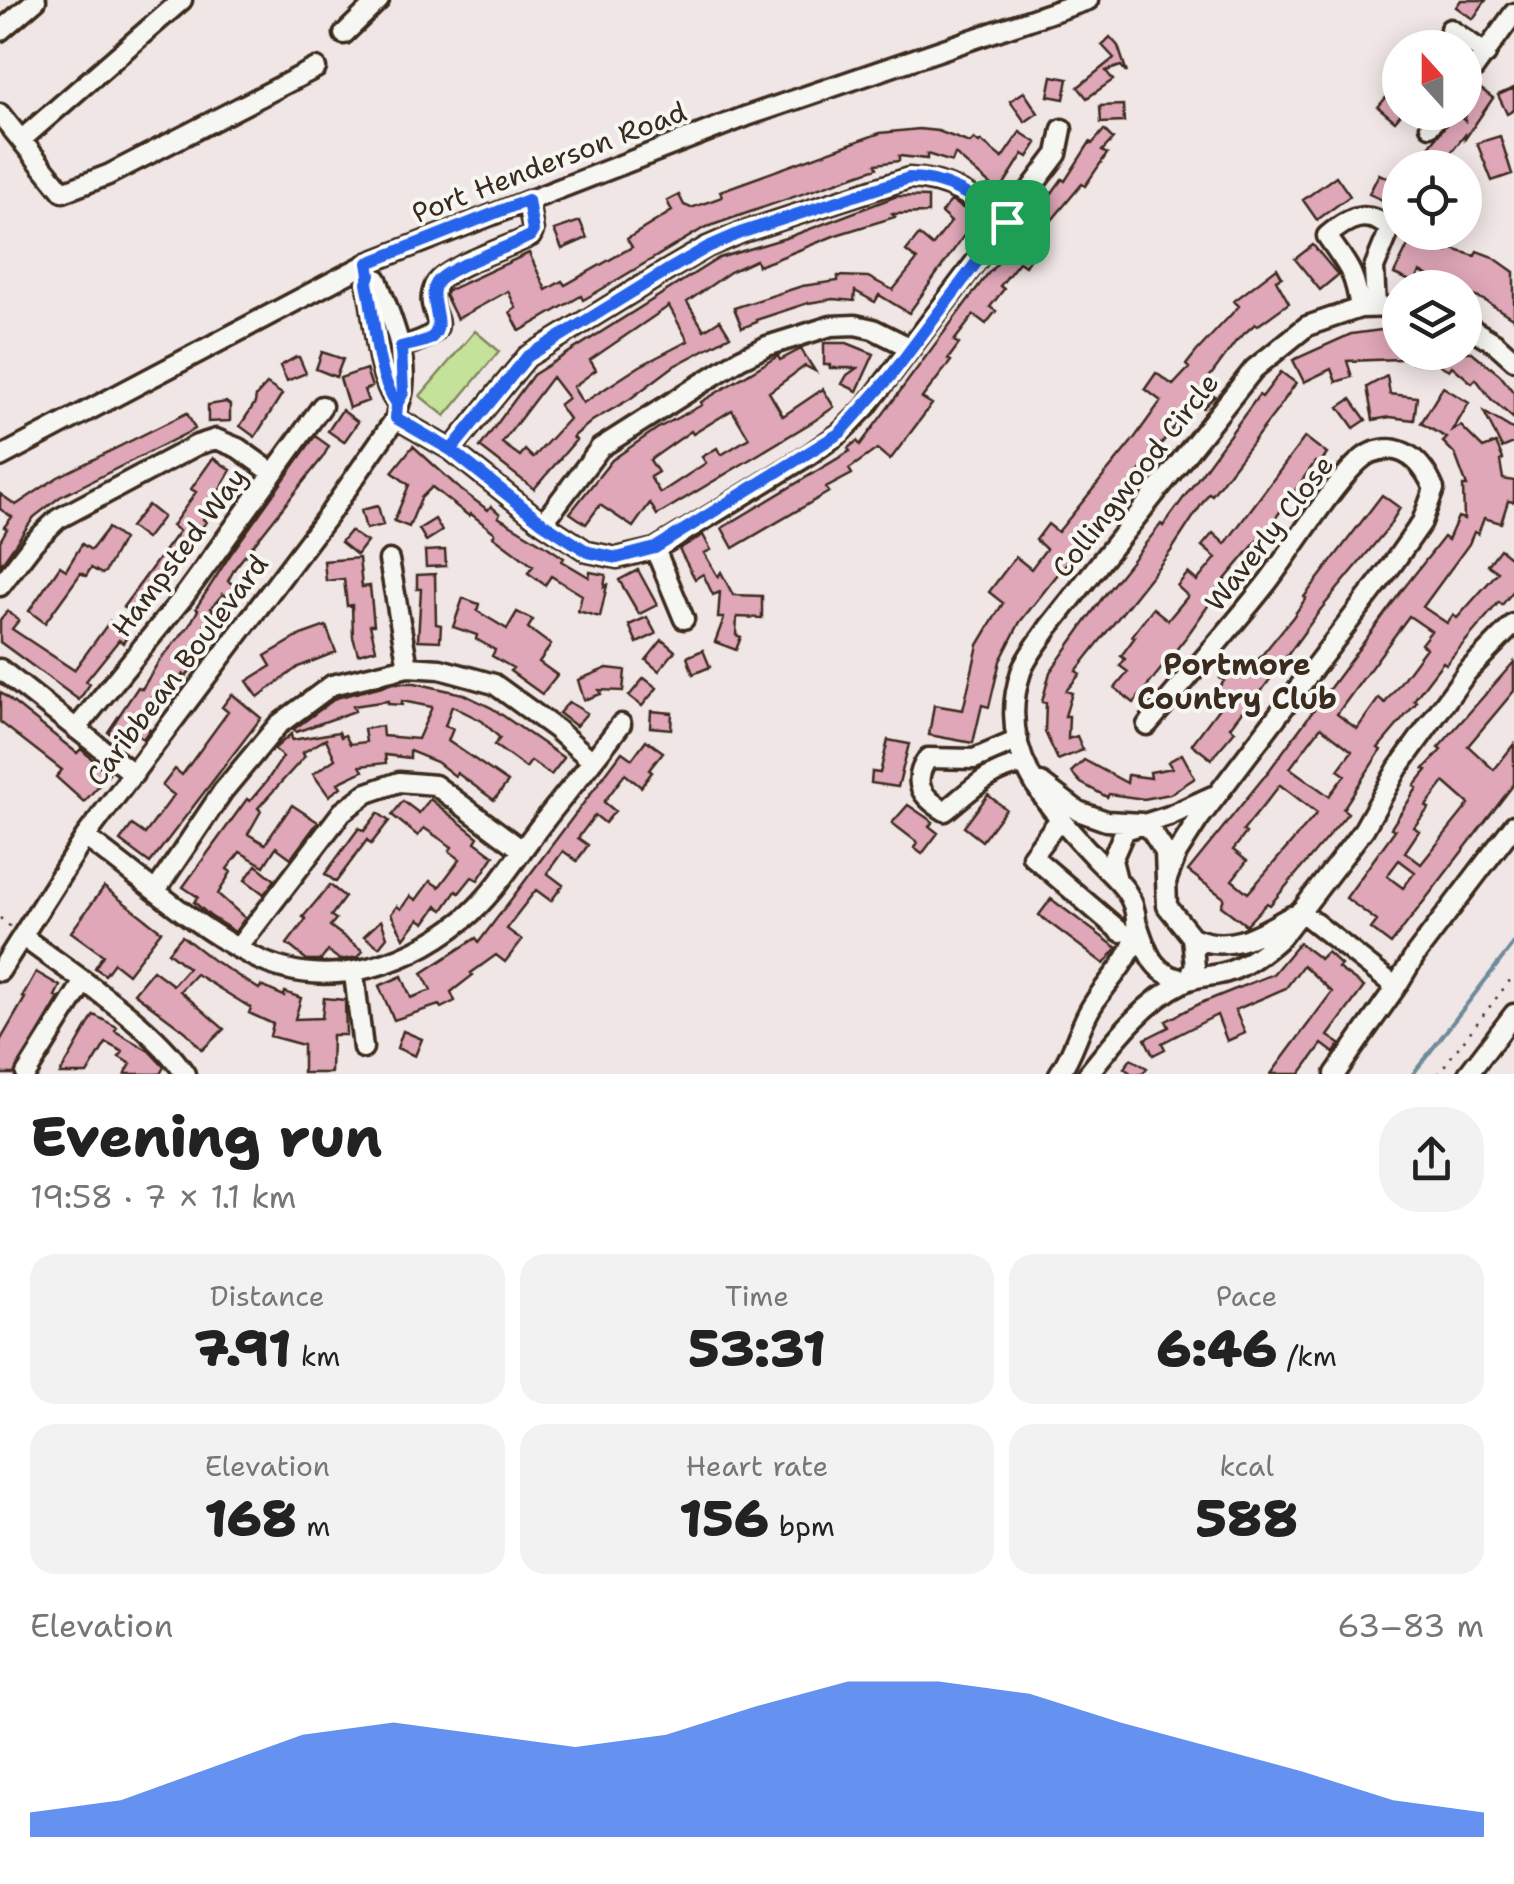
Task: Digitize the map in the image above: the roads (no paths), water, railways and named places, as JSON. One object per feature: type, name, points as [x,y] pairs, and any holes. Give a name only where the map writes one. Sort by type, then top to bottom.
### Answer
[{"type":"street","points":[[0,31],[36,0]]},
{"type":"street","points":[[21,140],[182,0]]},
{"type":"street","points":[[344,34],[379,0]]},
{"type":"street","name":"Port Henderson Road","points":[[0,457],[369,269],[528,200],[747,116],[1088,0]]},
{"type":"street","points":[[1482,59],[1507,37],[1514,13]]},
{"type":"street","points":[[1450,29],[1486,54]]},
{"type":"street","points":[[0,114],[62,192],[108,175],[316,68]]},
{"type":"street","points":[[369,269],[367,283],[375,339],[397,411],[543,523],[588,552],[617,558],[655,548],[840,433],[866,407],[1058,154],[1062,130]]},
{"type":"street","points":[[451,450],[508,378],[539,348],[708,247],[740,233],[909,178],[930,178],[948,184],[1007,222]]},
{"type":"street","points":[[401,347],[435,333],[438,325],[432,294],[442,277],[530,236],[533,231],[528,200]]},
{"type":"street","points":[[1362,215],[1380,220],[1390,229],[1374,268],[1368,308],[1348,262],[1327,236],[1362,215]]},
{"type":"street","name":"Caribbean Boulevard","points":[[0,972],[85,837],[330,513],[397,411],[403,393],[401,347],[369,269]]},
{"type":"street","name":"Collingwood Circle","points":[[1186,980],[1163,975],[1129,928],[1130,894],[1040,796],[1024,764],[1012,717],[1021,670],[1049,627],[1254,369],[1307,326],[1382,308]]},
{"type":"street","points":[[543,523],[600,448],[767,346],[832,326],[855,325],[873,329],[910,348]]},
{"type":"street","points":[[1482,335],[1514,360]]},
{"type":"street","name":"Hampsted Way","points":[[76,728],[185,595],[322,406]]},
{"type":"street","points":[[0,586],[34,542],[58,519],[197,445],[216,439],[238,448],[274,473]]},
{"type":"street","name":"Waverly Close","points":[[1147,725],[1269,581],[1334,491],[1366,455],[1385,448],[1404,452],[1424,465],[1434,489],[1422,522],[1218,794],[1177,853],[1167,879]]},
{"type":"street","points":[[655,548],[684,619]]},
{"type":"street","points":[[390,560],[408,667]]},
{"type":"street","points":[[1186,980],[1230,971],[1267,951],[1354,843],[1398,768],[1468,672],[1514,624]]},
{"type":"street","points":[[156,889],[224,792],[278,725],[332,685],[408,667],[440,668],[494,684],[592,760]]},
{"type":"street","points":[[0,670],[134,774]]},
{"type":"street","points":[[85,837],[190,917],[253,957],[292,972],[354,974],[411,954],[465,918],[621,724]]},
{"type":"street","points":[[1018,740],[974,759],[928,758],[920,768],[918,786],[927,800],[944,810],[986,777],[1024,764],[1052,794],[1078,811],[1106,821],[1142,823],[1165,852],[1167,906],[1192,937],[1195,967],[1186,980],[1134,1020],[1088,1074]]},
{"type":"street","points":[[238,948],[342,812],[367,793],[399,782],[435,785],[522,850]]},
{"type":"street","name":"Waverly Close","points":[[1142,823],[1218,794]]},
{"type":"street","points":[[1059,1074],[1073,1055],[1087,1014],[1124,962],[1129,928],[1032,856],[1060,819]]},
{"type":"street","points":[[1117,880],[1112,860],[1117,847],[1125,830],[1142,823]]},
{"type":"street","points":[[1335,1074],[1416,954],[1514,825]]},
{"type":"street","points":[[1192,937],[1227,946],[1300,911]]},
{"type":"street","points":[[1300,911],[1396,987]]},
{"type":"street","points":[[22,936],[172,1055],[184,1074]]},
{"type":"street","points":[[354,974],[363,1048]]},
{"type":"street","points":[[26,1074],[83,983]]},
{"type":"street","points":[[1468,1074],[1514,1014]]},
{"type":"waterway","points":[[1413,1074],[1514,943]]},
{"type":"district","name":"Portmore Country Club","points":[[1237,682]]}]
